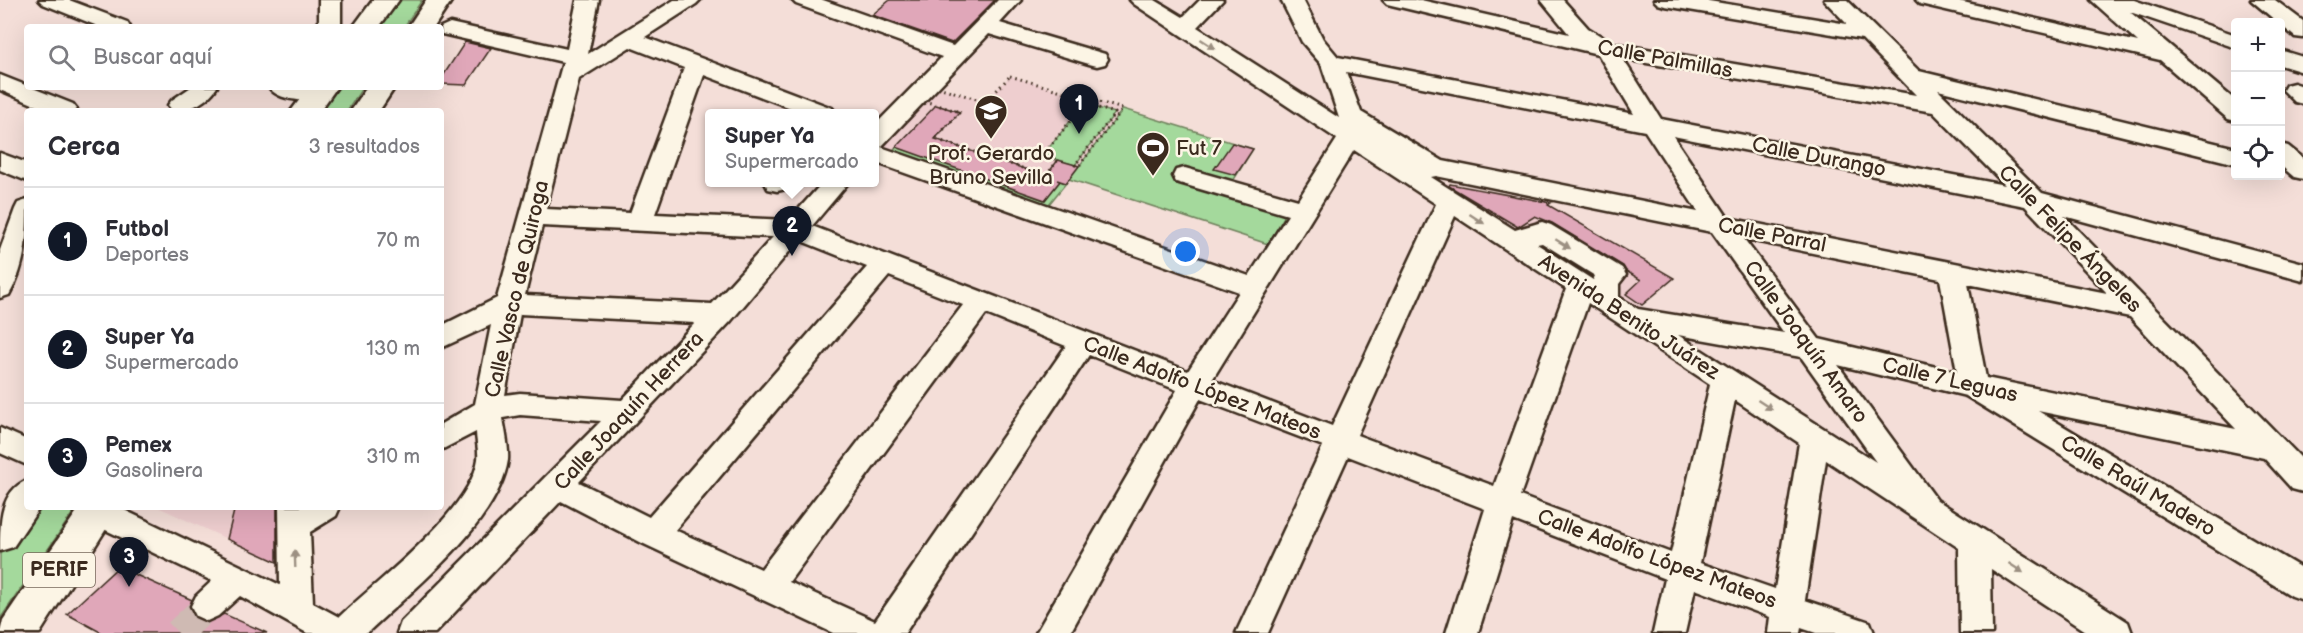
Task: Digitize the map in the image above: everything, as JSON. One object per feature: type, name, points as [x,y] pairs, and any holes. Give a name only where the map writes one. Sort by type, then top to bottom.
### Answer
[{"type":"main road","points":[[368,24],[386,0]]},
{"type":"main road","points":[[423,24],[439,0]]},
{"type":"main road","points":[[367,108],[379,90]]},
{"type":"main road","name":"PERIF","points":[[0,535],[24,500]]},
{"type":"main road","name":"PERIF","points":[[17,633],[100,510]]},
{"type":"street","points":[[50,0],[103,24]]},
{"type":"street","points":[[105,24],[111,0]]},
{"type":"street","points":[[330,0],[330,24]]},
{"type":"street","name":"Calle Vasco de Quiroga","points":[[344,633],[454,531],[483,489],[493,459],[488,410],[509,304],[588,0]]},
{"type":"street","points":[[450,29],[572,67],[629,39],[689,0]]},
{"type":"street","points":[[804,0],[957,55]]},
{"type":"street","points":[[879,138],[1010,0]]},
{"type":"street","name":"Avenida Benito Juárez","points":[[1141,0],[1350,126],[1404,172],[2116,633]]},
{"type":"street","points":[[1184,28],[1212,0]]},
{"type":"street","name":"Calle Palmillas","points":[[1394,0],[1606,49],[1939,106]]},
{"type":"street","name":"Calle Joaquín Amaro","points":[[1552,0],[1562,15],[1580,33],[1606,49],[1720,225],[1932,513]]},
{"type":"street","points":[[1665,0],[1868,34]]},
{"type":"street","name":"Calle Felipe Ángeles","points":[[1835,0],[2033,199],[2303,480]]},
{"type":"street","points":[[1927,0],[2165,55]]},
{"type":"street","points":[[2102,0],[2231,111]]},
{"type":"street","points":[[2114,0],[2231,41]]},
{"type":"street","points":[[2262,0],[2300,27]]},
{"type":"street","points":[[1052,633],[1194,385],[1305,211],[1350,126],[1331,62],[1313,42],[1299,14]]},
{"type":"street","points":[[986,26],[1097,59]]},
{"type":"street","points":[[629,39],[806,109]]},
{"type":"street","points":[[2285,59],[2303,65]]},
{"type":"street","name":"Calle Durango","points":[[1331,62],[2033,199],[2303,272]]},
{"type":"street","points":[[639,222],[696,65]]},
{"type":"street","points":[[1910,76],[2231,155]]},
{"type":"street","points":[[0,82],[59,108]]},
{"type":"street","points":[[65,108],[72,90]]},
{"type":"street","points":[[180,105],[202,90]]},
{"type":"street","points":[[1350,126],[1436,168]]},
{"type":"street","points":[[879,142],[1255,288]]},
{"type":"street","points":[[2285,156],[2303,172]]},
{"type":"street","points":[[0,161],[24,172]]},
{"type":"street","name":"Calle Parral","points":[[1404,172],[1436,168],[2139,309]]},
{"type":"street","points":[[2285,169],[2303,172]]},
{"type":"street","points":[[1185,176],[1305,211]]},
{"type":"street","name":"Calle Joaquín Herrera","points":[[413,633],[559,486],[722,314],[833,187]]},
{"type":"street","points":[[1252,633],[1450,201]]},
{"type":"street","points":[[0,288],[24,218]]},
{"type":"street","name":"Calle Adolfo López Mateos","points":[[532,218],[796,229],[1083,343],[1682,571],[1786,620],[1858,633]]},
{"type":"street","points":[[1510,240],[1534,236],[1542,231],[1613,275],[1606,281],[1617,308]]},
{"type":"street","points":[[653,534],[883,264]]},
{"type":"street","points":[[1952,270],[1974,387]]},
{"type":"street","points":[[1462,633],[1503,502],[1581,285]]},
{"type":"street","points":[[766,586],[980,302]]},
{"type":"street","points":[[444,336],[509,304],[722,314]]},
{"type":"street","name":"Calle 7 Leguas","points":[[1617,308],[1811,348],[1974,387],[2271,448]]},
{"type":"street","points":[[886,633],[1083,343]]},
{"type":"street","points":[[1669,633],[1725,379]]},
{"type":"street","name":"Calle Raúl Madero","points":[[1974,387],[2303,586]]},
{"type":"street","points":[[444,436],[488,410],[520,404],[628,412]]},
{"type":"street","points":[[1786,620],[1815,437]]},
{"type":"street","points":[[0,440],[24,452]]},
{"type":"street","points":[[559,486],[653,534],[867,633]]},
{"type":"street","points":[[100,510],[237,578],[338,633]]},
{"type":"street","points":[[297,611],[294,516],[315,510]]},
{"type":"street","points":[[1975,542],[1976,633]]},
{"type":"street","points":[[207,606],[237,578]]},
{"type":"path","points":[[1010,76],[1123,109],[1079,166],[1075,165],[1114,113],[1084,104],[1044,156],[1058,160],[1046,176],[935,139],[960,112],[921,100],[935,86],[986,102],[1010,76]]},
{"type":"shaded area","name":"Prof. Gerardo Bruno Sevilla","points":[[1010,76],[1123,109],[1045,209],[879,151],[879,146],[935,86],[986,102]]},
{"type":"shaded area","points":[[1429,180],[1543,201],[1674,278],[1635,311]]},
{"type":"shaded area","points":[[164,510],[280,510],[277,562]]},
{"type":"green space","points":[[396,0],[422,0],[406,24],[379,24]]},
{"type":"green space","points":[[332,90],[361,90],[349,108],[318,108]]},
{"type":"green space","points":[[1084,104],[1115,113],[1075,165],[1043,155]]},
{"type":"green space","name":"Fut 7","points":[[1123,109],[1253,149],[1233,181],[1294,200],[1268,244],[1069,179]]},
{"type":"green space","points":[[896,147],[1044,200],[1060,181],[1066,183],[1045,209],[889,155]]},
{"type":"green space","points":[[30,510],[75,510],[0,619],[0,553]]},
{"type":"building","points":[[890,0],[995,0],[952,43],[872,15]]},
{"type":"building","points":[[465,42],[491,48],[466,85],[444,84],[444,74]]},
{"type":"building","points":[[936,105],[960,112],[935,139],[1046,176],[1058,160],[1079,166],[1066,183],[1060,181],[1045,200],[896,147]]},
{"type":"building","points":[[1232,143],[1253,149],[1236,175],[1214,169]]},
{"type":"building","points":[[1450,184],[1551,203],[1548,205],[1674,278],[1642,305],[1626,294],[1641,280],[1626,271],[1623,266],[1552,223],[1535,216],[1518,227],[1449,186]]},
{"type":"building","points":[[234,510],[277,510],[277,562],[227,539]]},
{"type":"building","points":[[118,567],[192,600],[189,607],[194,617],[206,623],[224,614],[267,633],[102,633],[67,614]]},
{"type":"tunnel","points":[[178,633],[207,606]]},
{"type":"place","name":"Futbol","points":[[1079,134]]},
{"type":"place","name":"Prof. Gerardo Bruno Sevilla","points":[[991,140]]},
{"type":"place","name":"Fut 7","points":[[1153,177]]},
{"type":"place","name":"Super Ya","points":[[792,256]]},
{"type":"place","name":"Pemex","points":[[129,587]]}]
